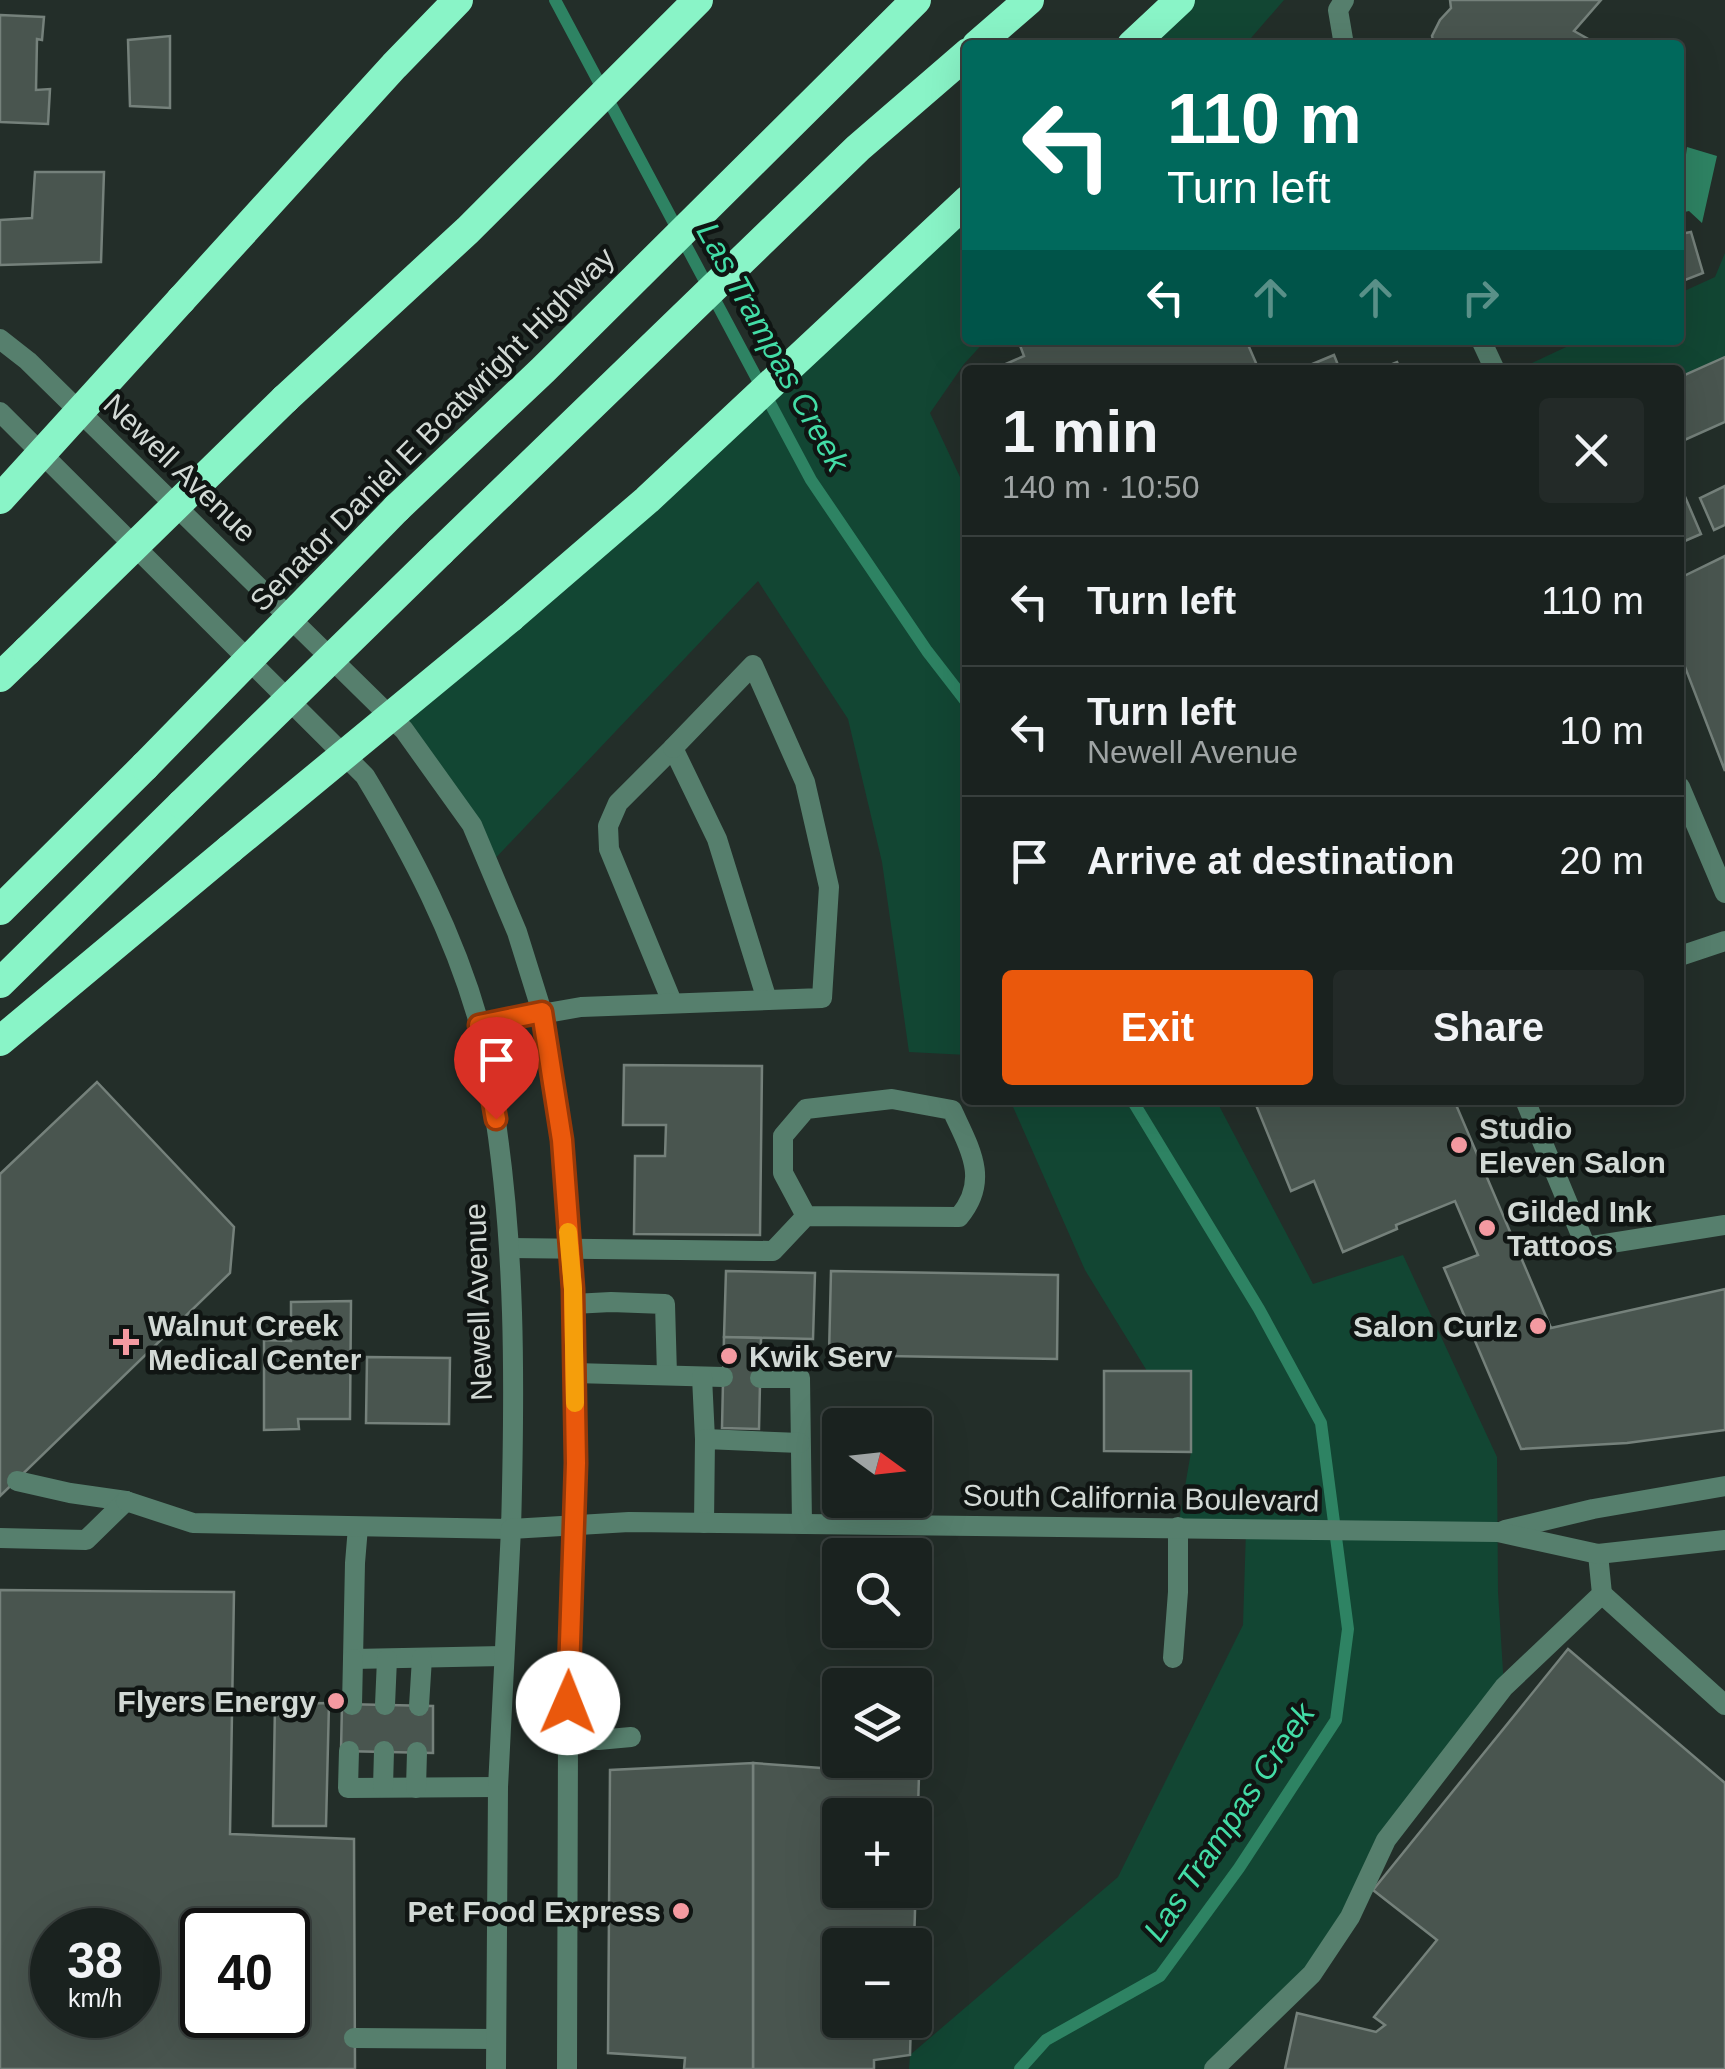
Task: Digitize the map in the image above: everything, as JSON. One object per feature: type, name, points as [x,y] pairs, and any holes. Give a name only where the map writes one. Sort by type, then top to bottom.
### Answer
[{"type":"highway","points":[[0,499],[458,0]]},
{"type":"highway","points":[[0,676],[285,399],[468,230],[698,0]]},
{"type":"highway","name":"Senator Daniel E Boatwright Highway","points":[[0,910],[396,508],[543,370],[916,0]]},
{"type":"highway","points":[[983,40],[1029,0]]},
{"type":"highway","points":[[1137,40],[1180,0]]},
{"type":"highway","points":[[0,983],[858,148],[962,59]]},
{"type":"highway","points":[[0,1040],[647,500],[962,206]]},
{"type":"street","points":[[1341,5],[1344,40]]},
{"type":"street","name":"Newell Avenue","points":[[0,339],[404,730],[472,824],[517,932],[542,1012],[562,1140],[573,1304],[576,1463],[568,1738],[567,2069]]},
{"type":"street","name":"Newell Avenue","points":[[0,412],[365,776],[400,833],[445,924],[479,1025],[501,1150],[510,1248],[512,1360],[511,1529],[498,1787],[496,2069]]},
{"type":"street","points":[[479,1025],[581,1006],[822,998],[829,887],[805,782],[753,665],[618,803],[608,826],[608,849],[672,1002]]},
{"type":"street","points":[[673,748],[717,839],[767,1000]]},
{"type":"street","points":[[1684,796],[1725,893]]},
{"type":"street","points":[[1684,955],[1725,941]]},
{"type":"street","points":[[510,1248],[773,1250],[806,1216],[958,1216],[972,1201],[976,1161],[952,1110],[892,1099],[806,1110],[782,1136],[783,1173],[806,1216]]},
{"type":"street","points":[[1526,1105],[1586,1246],[1725,1224]]},
{"type":"street","points":[[573,1304],[665,1304],[667,1376]]},
{"type":"street","points":[[574,1373],[713,1377],[705,1440],[704,1523]]},
{"type":"street","points":[[760,1378],[800,1378],[802,1524]]},
{"type":"street","points":[[705,1440],[800,1442]]},
{"type":"street","name":"South California Boulevard","points":[[17,1481],[126,1500],[193,1523],[511,1529],[630,1522],[1498,1532],[1598,1554],[1725,1540]]},
{"type":"street","name":"South California Boulevard","points":[[1498,1532],[1593,1509],[1725,1486]]},
{"type":"street","points":[[0,1538],[86,1540],[126,1500]]},
{"type":"street","points":[[352,1705],[358,1527]]},
{"type":"street","points":[[1173,1658],[1178,1528]]},
{"type":"street","points":[[1598,1554],[1602,1594],[1725,1705]]},
{"type":"street","points":[[1214,2069],[1312,1974],[1350,1917],[1386,1840],[1504,1686],[1602,1594]]},
{"type":"street","points":[[352,1659],[503,1656]]},
{"type":"street","points":[[419,1706],[422,1658]]},
{"type":"street","points":[[386,1705],[387,1659]]},
{"type":"street","points":[[568,1738],[631,1738]]},
{"type":"street","points":[[349,1751],[348,1788],[498,1787]]},
{"type":"street","points":[[383,1787],[384,1752]]},
{"type":"street","points":[[416,1788],[417,1752]]},
{"type":"street","points":[[354,2038],[496,2040]]},
{"type":"shaded area","points":[[1180,0],[1284,0],[1249,40],[1137,40]]},
{"type":"shaded area","points":[[1687,147],[1717,156],[1702,223],[1689,211],[1684,212]]},
{"type":"shaded area","points":[[962,204],[962,345],[981,345],[962,365],[930,413],[962,481],[962,1055],[909,1052],[882,862],[848,719],[758,581],[489,865],[388,714]]},
{"type":"shaded area","points":[[1725,253],[1725,357],[1684,375],[1684,365],[1528,365],[1570,345],[1684,345],[1684,291],[1715,277]]},
{"type":"shaded area","points":[[1012,1105],[1219,1105],[1313,1284],[1403,1255],[1497,1457],[1498,1592],[1504,1687],[1449,1756],[1350,1917],[1214,2069],[909,2069],[910,2055],[1118,1877],[1243,1625],[1246,1530],[1178,1527],[1191,1452],[1191,1371],[1147,1371],[1085,1270]]},
{"type":"building","points":[[1450,0],[1601,0],[1574,31],[1590,40],[1433,40],[1440,20],[1451,8]]},
{"type":"building","points":[[0,15],[44,17],[42,40],[37,39],[36,90],[50,89],[48,124],[0,122]]},
{"type":"building","points":[[170,36],[170,108],[130,106],[128,40]]},
{"type":"building","points":[[35,172],[104,172],[101,262],[0,265],[0,220],[32,218]]},
{"type":"building","points":[[1691,232],[1703,273],[1684,280],[1684,233]]},
{"type":"building","points":[[1020,345],[1248,345],[1257,365],[1003,365],[1024,356]]},
{"type":"building","points":[[1334,355],[1338,365],[1310,365]]},
{"type":"building","points":[[1725,357],[1725,422],[1684,440],[1684,375]]},
{"type":"building","points":[[1725,486],[1725,525],[1714,530],[1700,498]]},
{"type":"building","points":[[1684,494],[1701,534],[1684,541]]},
{"type":"building","points":[[1725,556],[1725,771],[1684,664],[1684,576]]},
{"type":"building","points":[[624,1065],[762,1066],[760,1235],[634,1234],[635,1156],[665,1156],[666,1125],[623,1125]]},
{"type":"building","points":[[97,1082],[234,1227],[230,1273],[0,1496],[0,1174]]},
{"type":"building","points":[[1256,1105],[1456,1105],[1551,1328],[1725,1289],[1725,1430],[1627,1443],[1521,1449],[1444,1268],[1478,1255],[1455,1201],[1343,1252],[1314,1181],[1291,1191]]},
{"type":"building","points":[[726,1271],[815,1273],[813,1339],[724,1337]]},
{"type":"building","points":[[831,1271],[1058,1275],[1057,1359],[829,1355]]},
{"type":"building","points":[[351,1301],[350,1419],[298,1419],[299,1429],[264,1430],[264,1340],[291,1341],[291,1302]]},
{"type":"building","points":[[724,1337],[761,1338],[759,1429],[722,1428]]},
{"type":"building","points":[[367,1357],[450,1358],[449,1424],[366,1423]]},
{"type":"building","points":[[1104,1371],[1191,1371],[1191,1452],[1104,1451]]},
{"type":"building","points":[[0,1590],[234,1592],[230,1834],[354,1839],[355,2069],[0,2069]]},
{"type":"building","points":[[1568,1649],[1725,1783],[1725,2069],[1285,2069],[1297,2013],[1376,2032],[1385,2025],[1374,2017],[1437,1940],[1373,1890]]},
{"type":"building","points":[[329,1703],[326,1826],[273,1826],[275,1704]]},
{"type":"building","points":[[342,1704],[433,1706],[433,1753],[341,1751]]},
{"type":"building","points":[[753,1763],[822,1768],[822,1778],[919,1778],[918,1798],[822,1798],[822,1908],[915,1908],[914,1928],[822,1928],[822,2038],[910,2038],[910,2055],[874,2060],[874,2069],[753,2069]]},
{"type":"building","name":"Pet Food Express","points":[[753,1763],[753,2069],[684,2069],[685,2058],[608,2053],[610,1770]]},
{"type":"waterway","name":"Las Trampas Creek","points":[[555,0],[811,480],[962,696]]},
{"type":"waterway","name":"Las Trampas Creek","points":[[1020,2069],[1046,2040],[1160,1976],[1239,1868],[1336,1720],[1348,1629],[1321,1423],[1259,1309],[1135,1105]]},
{"type":"slow traffic","points":[[568,1232],[575,1403]]},
{"type":"place","name":"Studio Eleven Salon","points":[[1459,1145]]},
{"type":"place","name":"Gilded Ink Tattoos","points":[[1487,1228]]},
{"type":"place","name":"Salon Curlz","points":[[1538,1326]]},
{"type":"place","name":"Walnut Creek Medical Center","points":[[126,1342]]},
{"type":"place","name":"Kwik Serv","points":[[729,1356]]},
{"type":"place","name":"Flyers Energy","points":[[336,1701]]},
{"type":"place","name":"Pet Food Express","points":[[681,1911]]},
{"type":"route","points":[[496,1119],[479,1025],[542,1012],[562,1140],[573,1289],[576,1463],[568,1703]]}]
